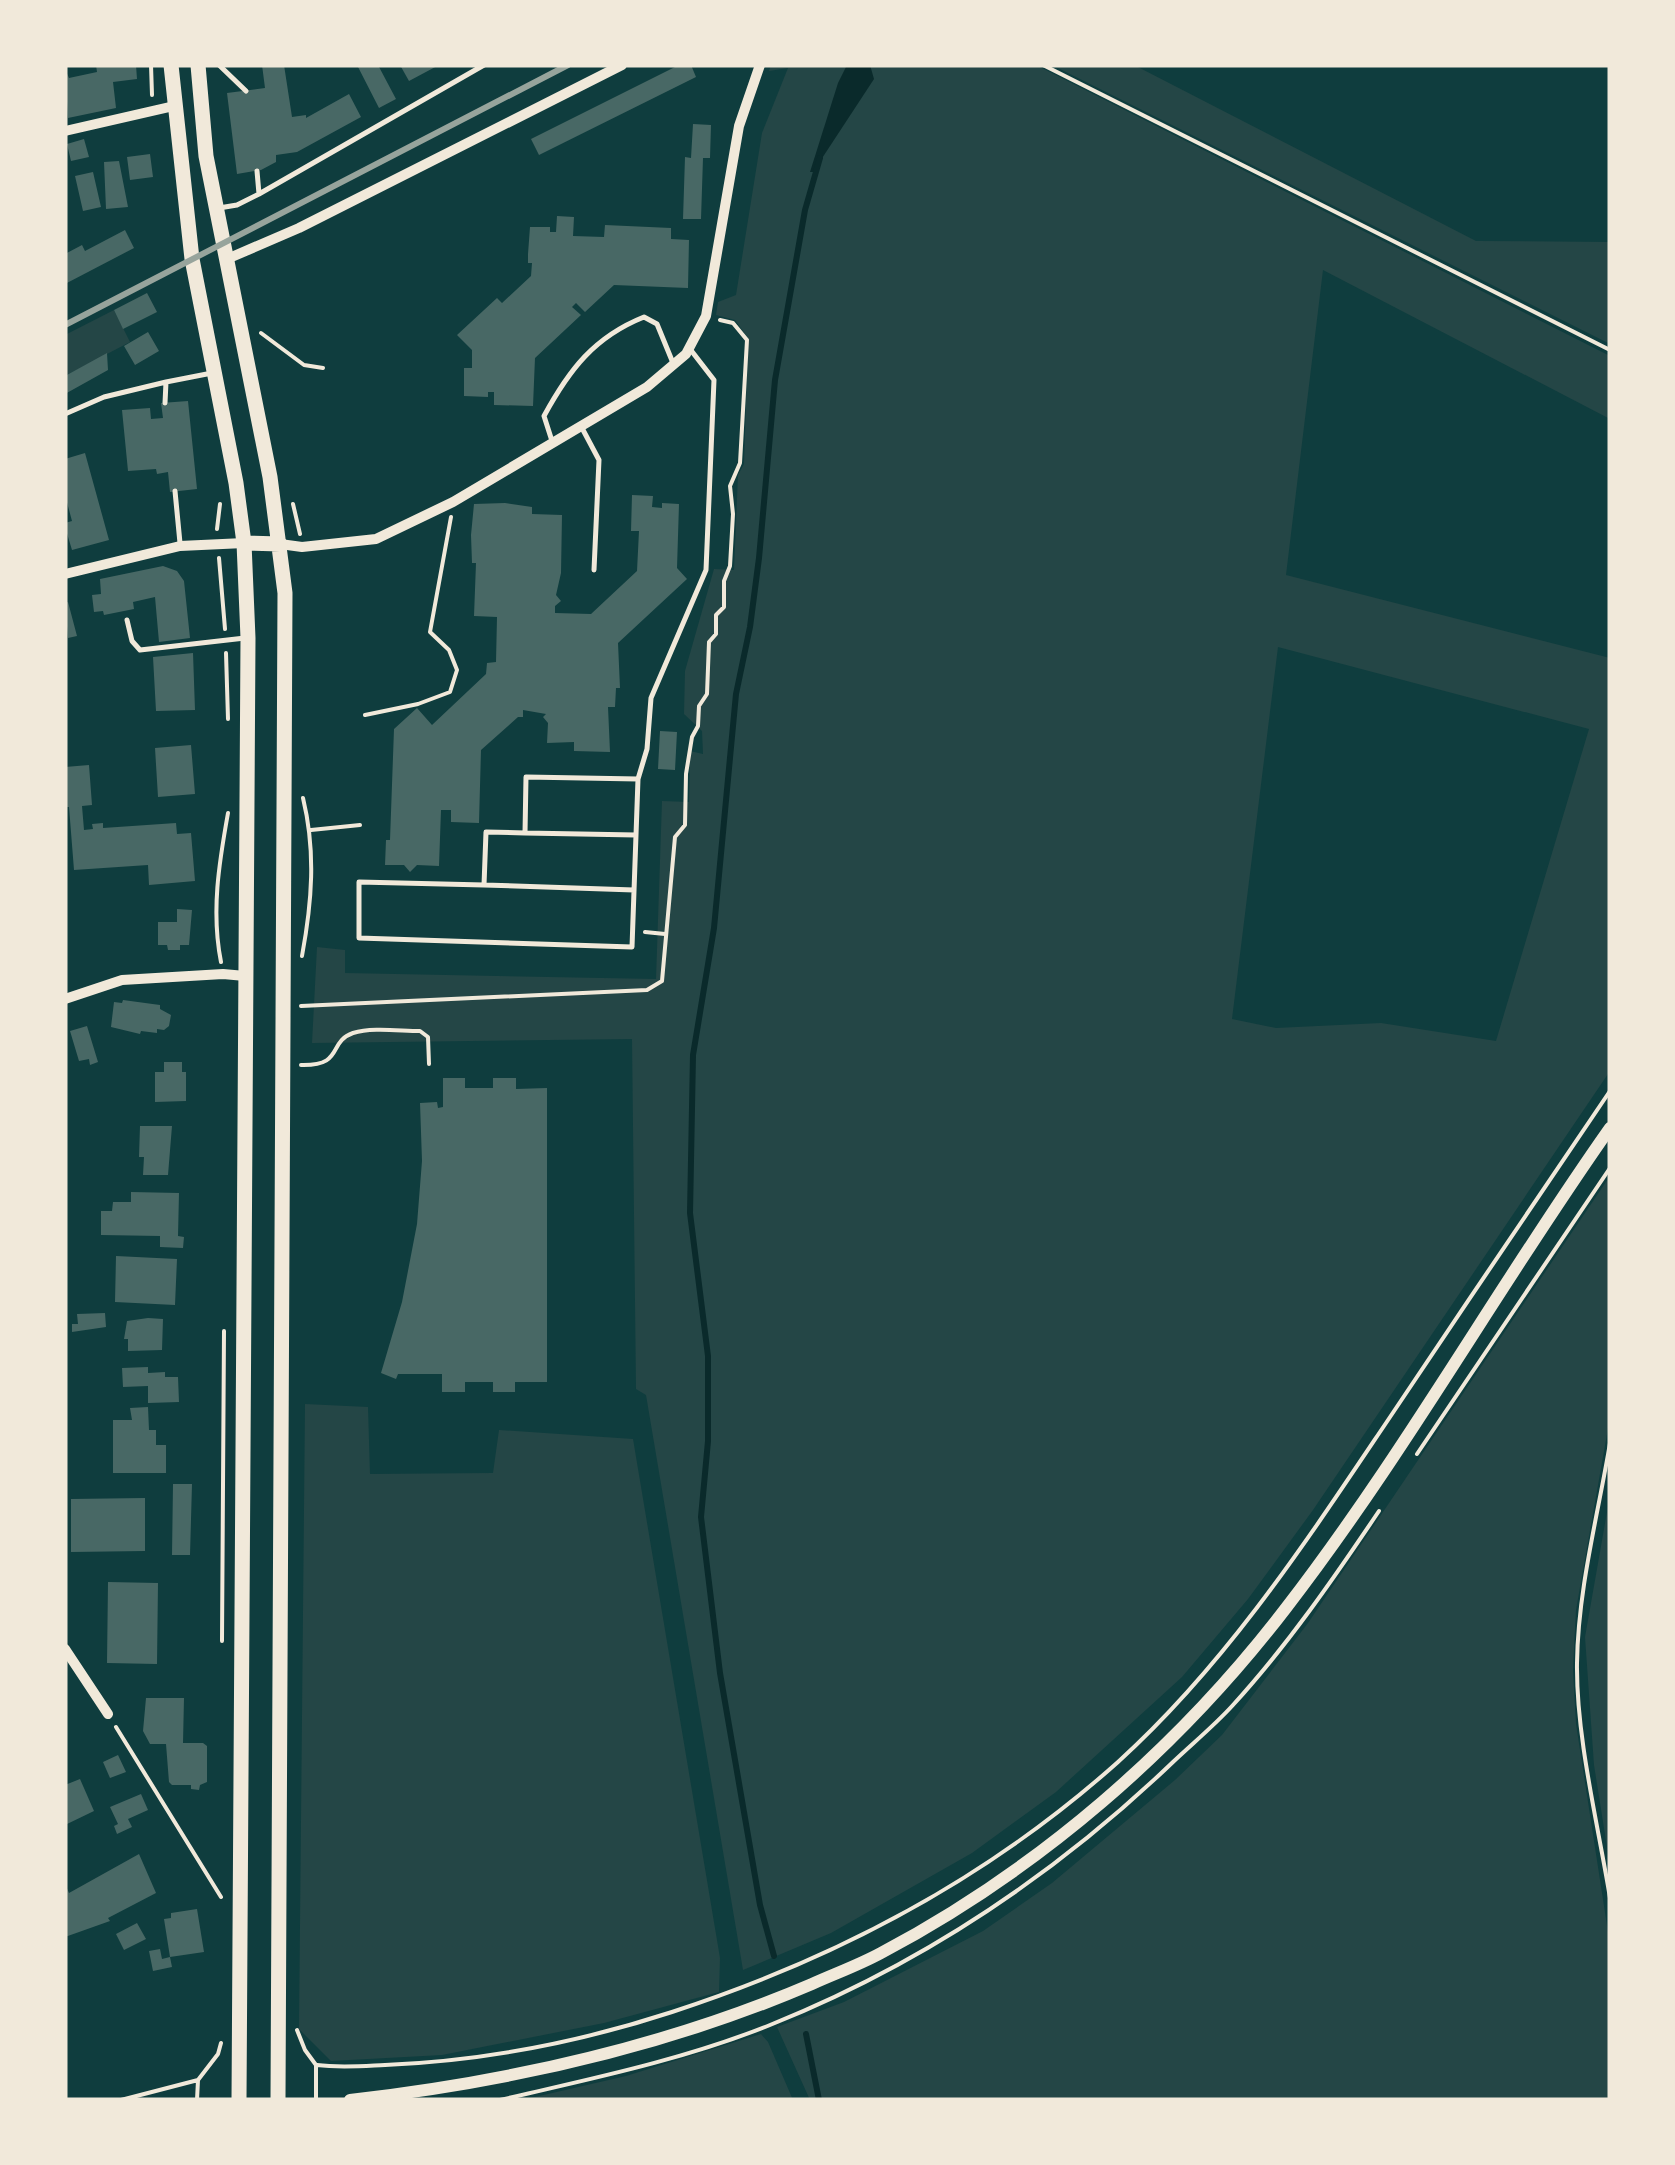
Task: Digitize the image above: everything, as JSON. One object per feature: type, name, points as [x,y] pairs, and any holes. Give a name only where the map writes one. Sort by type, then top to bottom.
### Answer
[{"type":"main road","points":[[171,65],[195,273],[244,543],[248,638],[240,2100]]},
{"type":"main road","points":[[198,65],[206,156],[280,544],[286,684],[278,2100]]},
{"type":"main road","points":[[195,273],[227,259]]},
{"type":"main road","points":[[244,543],[280,544]]},
{"type":"street","points":[[227,259],[299,228],[622,65]]},
{"type":"street","points":[[280,544],[302,547],[376,539],[453,502],[646,387],[673,366],[690,349],[706,316],[739,126],[760,65]]},
{"type":"street","points":[[65,131],[174,106]]},
{"type":"street","points":[[65,574],[180,546],[244,543]]},
{"type":"street","points":[[65,999],[122,980],[245,976]]},
{"type":"street","points":[[350,2100],[416,2092],[628,2049],[747,2012],[879,1954],[970,1900],[1051,1844],[1135,1774],[1212,1697],[1286,1608],[1610,1128]]},
{"type":"street","points":[[65,1649],[108,1714]]},
{"type":"lane","points":[[219,65],[246,90]]},
{"type":"lane","points":[[216,208],[237,205],[259,194],[484,65]]},
{"type":"lane","points":[[257,171],[259,194]]},
{"type":"lane","points":[[552,442],[544,416],[581,360],[615,328],[644,317],[658,324],[673,366]]},
{"type":"lane","points":[[635,890],[358,882],[359,938],[632,948],[635,890],[638,779],[647,749],[651,698],[707,566],[714,380],[690,349]]},
{"type":"lane","points":[[65,414],[104,397],[214,372]]},
{"type":"lane","points":[[166,382],[166,403]]},
{"type":"lane","points":[[580,426],[599,460],[594,570]]},
{"type":"lane","points":[[175,491],[180,546]]},
{"type":"lane","points":[[127,620],[132,641],[140,650],[248,638]]},
{"type":"lane","points":[[525,832],[526,777],[638,779]]},
{"type":"lane","points":[[484,885],[486,832],[636,836]]},
{"type":"path","points":[[151,65],[155,110]]},
{"type":"path","points":[[1044,65],[1610,350]]},
{"type":"path","points":[[254,326],[304,365],[324,368]]},
{"type":"path","points":[[221,490],[218,543],[228,729]]},
{"type":"path","points":[[365,715],[418,704],[450,692],[457,670],[448,650],[430,632],[453,502]]},
{"type":"path","points":[[223,974],[217,943],[216,882],[229,808]]},
{"type":"path","points":[[311,830],[360,825]]},
{"type":"path","points":[[645,932],[665,934]]},
{"type":"path","points":[[301,1065],[317,1065],[332,1058],[342,1039],[356,1032],[420,1031],[428,1037],[429,1064]]},
{"type":"path","points":[[316,2065],[418,2064],[518,2051],[624,2028],[734,1992],[868,1935],[957,1884],[1038,1828],[1119,1761],[1199,1679],[1270,1594],[1610,1091]]},
{"type":"path","points":[[1410,1464],[1610,1168]]},
{"type":"path","points":[[222,1644],[224,1315]]},
{"type":"path","points":[[1610,1443],[1581,1606],[1577,1664],[1580,1707],[1610,1898]]},
{"type":"path","points":[[500,2100],[660,2061],[769,2026],[887,1972],[980,1918],[1086,1841],[1233,1705],[1304,1617],[1388,1497]]},
{"type":"path","points":[[108,1714],[222,1899],[222,1879]]},
{"type":"path","points":[[295,2016],[305,2050],[316,2065],[316,2100]]},
{"type":"path","points":[[121,2100],[198,2080]]},
{"type":"shaded area","points":[[771,65],[1036,65],[1610,356],[1610,419],[1323,270],[1286,575],[1610,658],[1610,1071],[1313,1510],[1248,1599],[1182,1677],[1056,1792],[972,1853],[831,1933],[743,1970],[646,1395],[636,1389],[632,1039],[312,1043],[317,947],[345,950],[345,973],[656,979],[662,801],[689,802],[690,751],[703,754],[702,731],[684,714],[685,671],[714,569],[734,570],[738,475],[744,464],[748,338],[735,320],[716,315],[718,302],[736,295],[762,133],[788,68],[769,71]],"holes":[[[1278,647],[1589,729],[1496,1041],[1381,1023],[1276,1028],[1232,1019]]]},
{"type":"shaded area","points":[[847,65],[870,65],[874,79],[810,172],[838,83]]},
{"type":"shaded area","points":[[1052,65],[1134,65],[1476,241],[1610,242],[1610,344]]},
{"type":"shaded area","points":[[114,310],[130,342],[65,376],[65,335]]},
{"type":"shaded area","points":[[1610,1176],[1610,1417],[1576,1610],[1573,1670],[1576,1724],[1610,1945],[1610,2100],[810,2100],[777,2027],[844,2002],[983,1931],[1052,1883],[1175,1780],[1222,1735],[1308,1623]]},
{"type":"shaded area","points":[[305,1404],[368,1407],[370,1474],[493,1473],[499,1430],[633,1439],[720,1958],[719,1992],[604,2023],[442,2055],[331,2061],[299,2029]]},
{"type":"shaded area","points":[[1610,1495],[1610,1866],[1594,1765],[1585,1637]]},
{"type":"shaded area","points":[[761,2034],[793,2100],[522,2100],[626,2076]]},
{"type":"building","points":[[96,65],[136,65],[137,79],[113,82],[116,108],[68,118],[65,69],[69,78],[97,72]]},
{"type":"building","points":[[262,65],[284,65],[292,117],[306,118],[349,94],[361,117],[297,152],[276,155],[276,162],[261,170],[237,174],[227,93],[265,88]]},
{"type":"building","points":[[357,65],[378,65],[396,99],[379,108]]},
{"type":"building","points":[[400,65],[439,65],[409,81]]},
{"type":"building","points":[[679,65],[691,65],[696,77],[539,155],[531,139]]},
{"type":"building","points":[[693,124],[711,125],[710,158],[703,158],[701,219],[683,219],[685,157],[691,158]]},
{"type":"building","points":[[84,139],[89,157],[71,161],[67,144]]},
{"type":"building","points":[[150,154],[153,177],[130,180],[127,157]]},
{"type":"building","points":[[119,161],[128,207],[106,209],[104,162]]},
{"type":"building","points":[[93,172],[101,207],[83,211],[75,176]]},
{"type":"building","points":[[557,216],[574,217],[573,236],[604,237],[605,225],[671,228],[671,239],[689,240],[688,288],[614,285],[585,312],[576,303],[572,307],[581,315],[535,358],[533,406],[494,405],[494,392],[488,392],[488,397],[464,396],[464,368],[472,368],[472,350],[457,335],[497,298],[502,303],[531,276],[530,227],[550,227],[550,232],[556,232]]},
{"type":"building","points":[[125,230],[134,248],[65,284],[65,254],[82,245],[85,251]]},
{"type":"building","points":[[147,293],[157,312],[123,329],[114,310]]},
{"type":"building","points":[[148,332],[159,351],[135,365],[124,346]]},
{"type":"building","points":[[107,353],[108,370],[65,394],[65,376]]},
{"type":"building","points":[[188,401],[197,489],[170,492],[168,472],[128,471],[122,410],[150,408],[151,419],[163,418],[161,403]]},
{"type":"building","points":[[85,453],[109,540],[72,550],[65,527],[65,523],[72,521],[65,495],[65,459]]},
{"type":"building","points":[[632,495],[653,496],[652,507],[679,504],[677,568],[687,579],[618,643],[620,688],[616,688],[615,707],[608,707],[610,752],[574,751],[574,742],[547,743],[548,723],[543,717],[546,714],[523,710],[523,717],[518,717],[481,750],[479,823],[451,822],[451,810],[441,810],[439,866],[417,865],[410,872],[404,865],[385,865],[386,840],[390,840],[394,729],[417,708],[432,725],[486,674],[487,663],[496,662],[497,617],[474,616],[474,504],[505,503],[532,507],[532,514],[562,515],[561,573],[556,595],[561,601],[555,606],[555,613],[591,614],[637,571],[639,531],[631,531]]},
{"type":"building","points":[[163,566],[177,571],[184,581],[190,638],[159,642],[155,597],[133,602],[134,609],[104,615],[103,611],[94,612],[92,595],[101,594],[100,579]]},
{"type":"building","points":[[68,602],[77,636],[68,638],[65,603]]},
{"type":"building","points":[[193,653],[195,710],[156,711],[153,657]]},
{"type":"building","points":[[660,731],[677,732],[675,770],[658,769]]},
{"type":"building","points":[[191,745],[195,794],[158,797],[155,748]]},
{"type":"building","points":[[89,765],[92,805],[82,806],[84,830],[103,823],[103,828],[176,823],[177,834],[191,833],[195,881],[149,885],[148,865],[74,870],[69,807],[65,807],[65,767]]},
{"type":"building","points":[[177,909],[192,910],[189,945],[168,950],[167,945],[158,945],[158,922],[177,922]]},
{"type":"building","points":[[114,1002],[160,1005],[171,1015],[169,1026],[157,1029],[157,1033],[140,1034],[111,1027]]},
{"type":"building","points":[[87,1026],[98,1062],[90,1065],[89,1059],[79,1061],[70,1031]]},
{"type":"building","points":[[164,1062],[182,1062],[186,1101],[155,1102],[155,1072],[164,1072]]},
{"type":"building","points":[[443,1078],[465,1078],[465,1088],[493,1088],[493,1078],[516,1078],[516,1089],[547,1088],[547,1382],[515,1382],[515,1392],[493,1392],[493,1382],[465,1382],[465,1392],[442,1392],[442,1374],[398,1374],[396,1379],[381,1373],[402,1302],[417,1224],[422,1161],[420,1103],[437,1102],[438,1108],[443,1107]]},
{"type":"building","points":[[140,1126],[172,1126],[168,1175],[143,1175]]},
{"type":"building","points":[[131,1192],[179,1193],[178,1236],[184,1237],[183,1248],[160,1247],[160,1236],[101,1235],[101,1211],[112,1211],[113,1202],[131,1202]]},
{"type":"building","points":[[116,1256],[177,1259],[175,1305],[115,1302]]},
{"type":"building","points":[[105,1313],[106,1327],[72,1332],[72,1324],[78,1324],[77,1314]]},
{"type":"building","points":[[163,1319],[162,1350],[128,1351],[128,1339],[124,1339],[127,1321]]},
{"type":"building","points":[[148,1367],[148,1373],[165,1372],[165,1377],[178,1377],[179,1402],[148,1403],[148,1386],[123,1387],[122,1368]]},
{"type":"building","points":[[148,1407],[149,1430],[156,1430],[156,1445],[166,1445],[166,1473],[113,1473],[113,1420],[132,1420],[130,1408]]},
{"type":"building","points":[[173,1484],[192,1484],[190,1555],[172,1555]]},
{"type":"building","points":[[145,1498],[145,1551],[71,1552],[71,1499]]},
{"type":"building","points":[[108,1582],[158,1583],[157,1664],[107,1663]]},
{"type":"building","points":[[146,1698],[184,1698],[183,1743],[207,1746],[207,1782],[199,1790],[169,1782],[166,1744],[150,1744],[143,1731]]},
{"type":"building","points":[[118,1755],[126,1772],[110,1778],[103,1762]]},
{"type":"building","points":[[80,1779],[94,1811],[65,1825],[65,1785]]},
{"type":"building","points":[[141,1794],[148,1810],[128,1819],[132,1827],[117,1834],[114,1826],[118,1824],[110,1807]]},
{"type":"building","points":[[139,1854],[156,1893],[108,1918],[110,1921],[65,1937],[65,1884],[69,1893]]},
{"type":"building","points":[[197,1909],[204,1952],[170,1957],[164,1919],[171,1918],[171,1913]]},
{"type":"building","points":[[137,1923],[146,1939],[124,1950],[116,1934]]},
{"type":"building","points":[[160,1949],[162,1959],[170,1957],[172,1967],[153,1971],[149,1951]]},
{"type":"waterway","points":[[774,1956],[760,1905],[720,1673],[701,1517],[708,1441],[708,1356],[690,1213],[693,1055],[714,928],[736,694],[759,558],[775,380],[805,210],[820,158]]},
{"type":"waterway","points":[[806,2034],[819,2100]]},
{"type":"railway","points":[[65,325],[568,65]]}]
